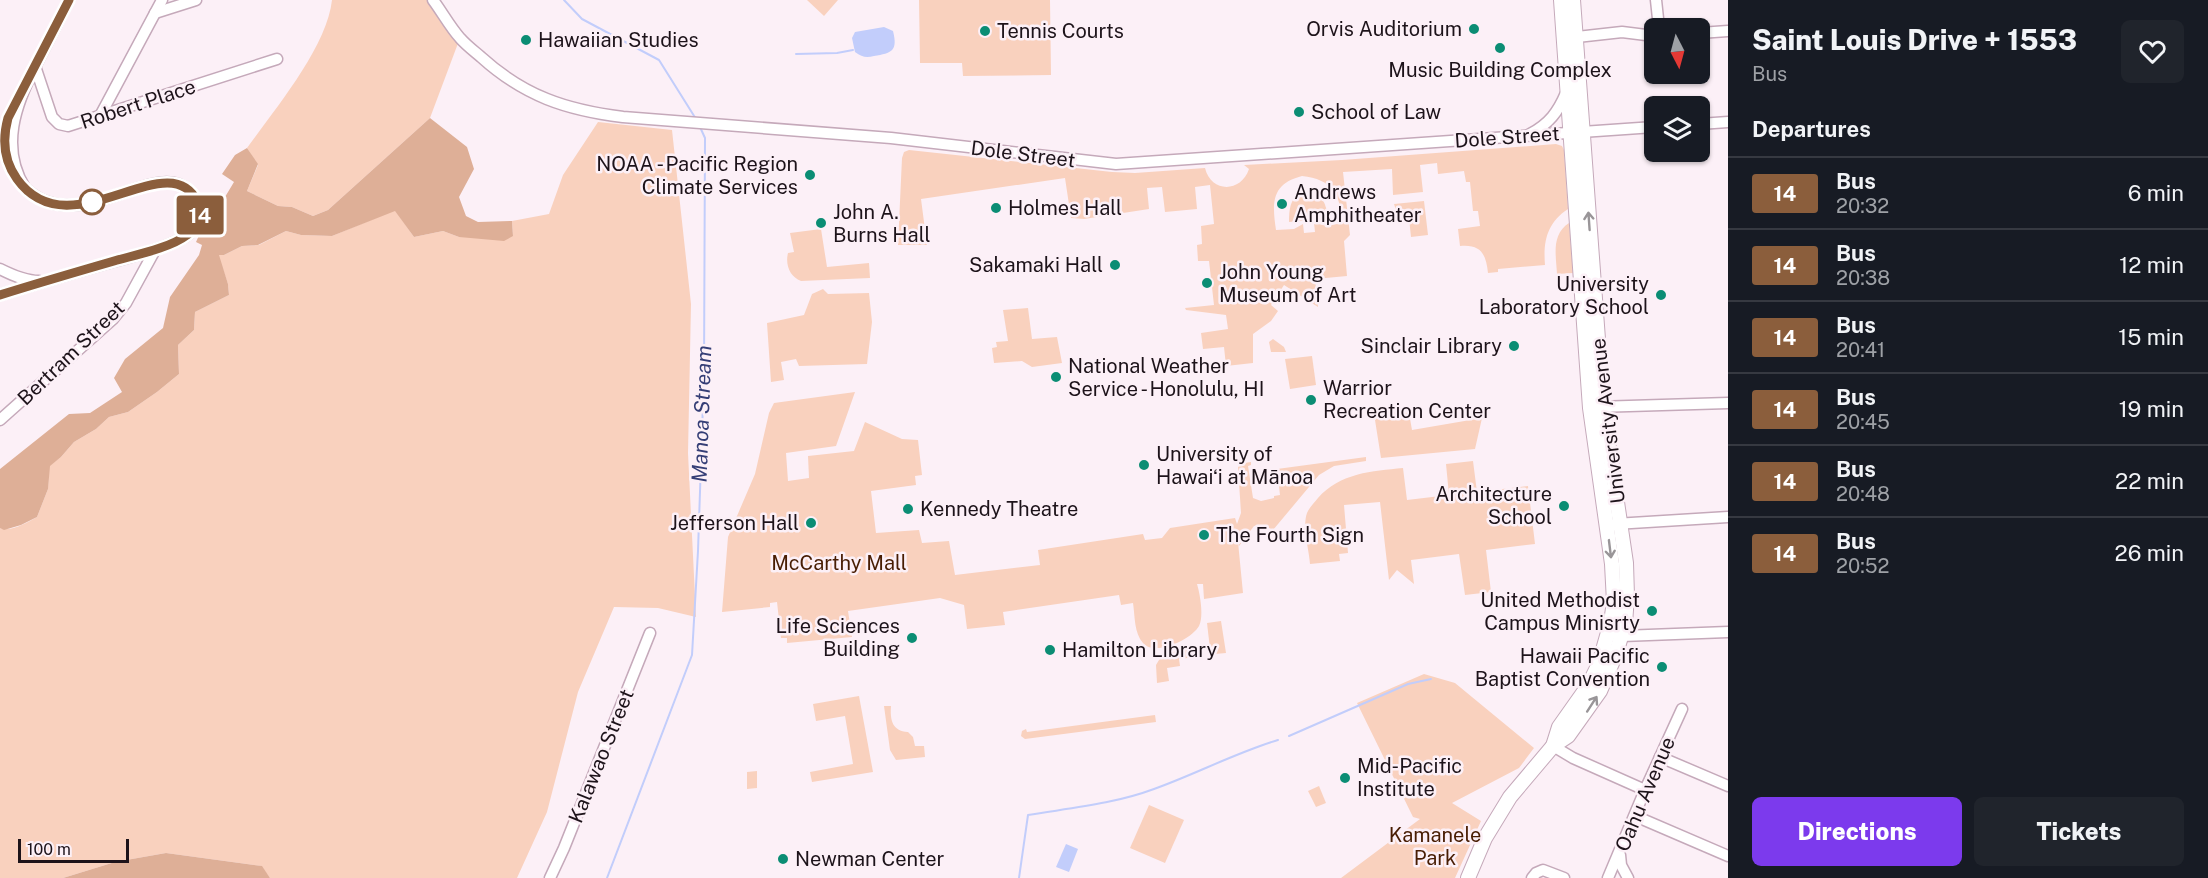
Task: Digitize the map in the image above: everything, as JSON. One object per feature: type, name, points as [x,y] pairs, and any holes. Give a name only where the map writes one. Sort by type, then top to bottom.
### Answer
[{"type":"main road","name":"University Avenue","points":[[1468,878],[1496,818],[1515,791],[1553,746],[1559,727],[1588,686],[1615,634],[1613,525],[1596,407],[1569,37],[1561,0]]},
{"type":"main road","name":"University Avenue","points":[[1573,0],[1566,93],[1576,133]]},
{"type":"street","points":[[0,295],[155,250],[184,237],[197,223],[200,215],[197,202],[183,186],[166,182],[82,205],[62,206],[34,196],[14,175],[4,147],[5,128],[12,109],[69,0]]},
{"type":"street","points":[[100,116],[162,0]]},
{"type":"street","points":[[155,13],[196,0]]},
{"type":"street","name":"Dole Street","points":[[433,0],[460,38],[499,73],[526,90],[557,104],[594,113],[664,121],[891,138],[1116,164],[1644,128]]},
{"type":"street","points":[[1656,0],[1658,18]]},
{"type":"street","points":[[1710,32],[1728,31]]},
{"type":"street","points":[[1569,37],[1622,32],[1644,35]]},
{"type":"street","name":"Robert Place","points":[[35,66],[52,117],[57,123],[68,126],[277,59]]},
{"type":"street","points":[[1528,135],[1550,121],[1566,93]]},
{"type":"street","points":[[1710,123],[1728,122]]},
{"type":"street","name":"Bertram Street","points":[[0,420],[113,319],[126,303],[155,250]]},
{"type":"street","points":[[0,269],[33,281],[48,280]]},
{"type":"street","points":[[1596,407],[1728,403]]},
{"type":"street","points":[[1613,525],[1728,517]]},
{"type":"street","points":[[1615,634],[1728,632]]},
{"type":"street","name":"Kalawao Street","points":[[550,878],[650,633]]},
{"type":"street","name":"Oahu Avenue","points":[[1608,878],[1682,709]]},
{"type":"street","points":[[1553,746],[1572,758],[1645,790]]},
{"type":"street","points":[[1660,757],[1728,786]]},
{"type":"street","points":[[1635,816],[1728,855]]},
{"type":"street","points":[[1621,852],[1621,865],[1628,878]]},
{"type":"street","points":[[1532,878],[1538,871],[1545,870],[1564,878]]},
{"type":"green space","points":[[332,0],[433,0],[460,38],[430,118],[328,210],[313,216],[292,207],[278,206],[247,191],[258,165],[247,148],[310,57],[321,37]]},
{"type":"green space","points":[[807,0],[838,0],[824,16]]},
{"type":"green space","name":"Tennis Courts","points":[[919,0],[1050,0],[1051,75],[963,76],[962,63],[920,63]]},
{"type":"green space","points":[[598,122],[672,130],[691,304],[688,453],[696,617],[658,608],[614,607],[578,692],[547,812],[517,878],[270,878],[261,866],[166,853],[115,862],[63,878],[0,878],[0,528],[14,528],[37,517],[48,489],[49,466],[61,457],[74,442],[96,429],[109,417],[128,412],[179,374],[178,345],[194,330],[195,312],[229,295],[228,284],[218,255],[224,255],[242,246],[259,245],[286,231],[301,235],[332,236],[395,210],[414,237],[443,231],[459,237],[513,236],[512,221],[549,214],[563,175]]},
{"type":"green space","points":[[1556,144],[1562,146],[1564,150],[1568,209],[1555,220],[1548,233],[1545,265],[1498,269],[1498,272],[1488,273],[1486,260],[1478,249],[1460,246],[1458,229],[1480,226],[1478,211],[1473,211],[1470,182],[1466,182],[1464,171],[1438,174],[1437,163],[1420,165],[1423,192],[1393,195],[1392,169],[1343,172],[1350,235],[1344,241],[1347,276],[1315,279],[1318,307],[1284,285],[1271,305],[1278,311],[1271,321],[1253,334],[1253,363],[1226,366],[1224,347],[1203,349],[1201,333],[1228,329],[1226,315],[1186,310],[1185,308],[1214,305],[1209,261],[1198,261],[1197,245],[1202,244],[1201,226],[1214,224],[1210,185],[1195,187],[1197,209],[1165,212],[1162,187],[1147,188],[1149,209],[1084,219],[1071,218],[1065,178],[921,199],[927,245],[898,245],[902,158],[904,152],[909,150],[1112,172],[1135,173],[1205,168],[1213,182],[1226,187],[1233,186],[1245,177],[1249,169],[1244,165]],"holes":[[[1302,176],[1321,181],[1333,190],[1340,204],[1342,223],[1327,226],[1314,223],[1315,232],[1304,233],[1303,224],[1294,229],[1276,230],[1274,203],[1279,189],[1284,184]]]},
{"type":"green space","points":[[1308,191],[1323,200],[1328,218],[1289,222],[1292,202],[1298,195]]},
{"type":"green space","points":[[1424,201],[1428,235],[1411,237],[1408,209],[1396,210],[1394,204]]},
{"type":"green space","points":[[1569,223],[1573,273],[1557,274],[1557,239],[1559,233]]},
{"type":"green space","points":[[821,229],[827,267],[869,263],[870,278],[801,281],[794,277],[787,262],[788,253],[794,252],[790,233]]},
{"type":"green space","points":[[823,289],[828,294],[869,293],[872,322],[867,364],[799,366],[796,359],[781,362],[784,380],[771,382],[767,323],[804,315],[812,294]]},
{"type":"green space","points":[[1028,308],[1032,339],[1057,337],[1062,363],[1032,367],[1022,361],[994,363],[992,348],[997,347],[996,342],[1008,341],[1003,310]]},
{"type":"green space","points":[[1273,339],[1284,347],[1286,352],[1271,352],[1269,342]]},
{"type":"green space","points":[[1312,356],[1316,385],[1290,389],[1285,359]]},
{"type":"green space","name":"McCarthy Mall","points":[[855,392],[836,446],[786,453],[788,481],[809,478],[808,456],[854,451],[865,422],[902,439],[918,440],[922,475],[915,476],[916,485],[871,491],[876,533],[919,530],[922,543],[949,541],[955,575],[1040,565],[1038,550],[1143,534],[1145,540],[1162,538],[1170,528],[1235,518],[1237,524],[1241,513],[1238,467],[1244,463],[1251,462],[1248,466],[1253,498],[1261,501],[1280,495],[1277,469],[1366,457],[1366,461],[1334,466],[1319,475],[1273,530],[1264,525],[1254,526],[1239,546],[1238,542],[1243,593],[1204,599],[1203,584],[1197,584],[1201,611],[1199,626],[1189,636],[1173,645],[1156,648],[1143,643],[1136,629],[1133,603],[1121,605],[1119,595],[1003,612],[1005,625],[967,629],[964,605],[940,598],[848,611],[852,637],[787,643],[787,638],[781,638],[777,602],[770,603],[770,607],[722,612],[728,537],[755,474],[769,413],[774,403]]},
{"type":"green space","points":[[1382,411],[1409,413],[1412,430],[1482,418],[1475,449],[1381,458],[1375,420]]},
{"type":"green space","points":[[1473,461],[1477,492],[1528,486],[1531,511],[1528,511],[1529,519],[1532,519],[1535,544],[1486,550],[1491,592],[1465,595],[1459,554],[1411,560],[1414,584],[1397,570],[1389,580],[1380,502],[1344,505],[1348,553],[1339,554],[1340,561],[1310,564],[1305,531],[1307,513],[1318,498],[1336,483],[1357,475],[1403,468],[1407,500],[1449,495],[1446,464]]},
{"type":"green space","points":[[1221,621],[1226,653],[1215,654],[1210,649],[1207,623]]},
{"type":"green space","points":[[1193,646],[1202,647],[1204,656],[1179,659],[1180,666],[1167,668],[1169,681],[1157,683],[1156,665],[1162,655]]},
{"type":"green space","name":"Kamanele Park","points":[[1424,674],[1455,683],[1534,748],[1519,768],[1452,803],[1481,821],[1455,878],[1341,878],[1420,819],[1413,817],[1357,703]]},
{"type":"green space","points":[[859,696],[873,772],[812,782],[810,772],[853,764],[845,716],[816,721],[813,704]]},
{"type":"green space","points":[[884,706],[891,706],[891,716],[895,727],[908,732],[913,737],[915,746],[924,746],[925,757],[896,760],[890,750]]},
{"type":"green space","points":[[1155,715],[1156,722],[1025,739],[1021,736],[1022,731],[1026,729],[1027,732]]},
{"type":"green space","points":[[757,771],[757,788],[747,789],[747,772]]},
{"type":"green space","points":[[1319,786],[1326,803],[1316,807],[1308,791]]},
{"type":"green space","points":[[1149,805],[1184,820],[1165,863],[1130,848]]},
{"type":"shaded area","points":[[430,118],[467,147],[474,169],[459,197],[466,216],[478,222],[512,221],[513,236],[504,241],[459,237],[443,231],[414,237],[395,211],[332,236],[301,235],[286,231],[258,245],[242,246],[224,255],[219,255],[229,295],[195,312],[194,330],[178,345],[179,374],[128,412],[109,417],[96,429],[74,442],[50,466],[48,489],[37,517],[21,525],[4,530],[0,528],[0,469],[69,414],[90,413],[122,392],[114,378],[125,359],[163,328],[170,297],[199,255],[202,245],[196,242],[208,216],[219,207],[234,182],[222,174],[235,155],[247,148],[258,164],[247,191],[278,206],[292,207],[313,216],[328,210]]},
{"type":"shaded area","points":[[166,853],[262,866],[270,878],[63,878],[115,862]]},
{"type":"water","points":[[884,27],[893,31],[895,43],[892,50],[869,57],[855,52],[852,38],[855,32]]},
{"type":"water","points":[[1066,844],[1078,849],[1069,872],[1056,867]]},
{"type":"waterway","name":"Manoa Stream","points":[[564,0],[582,19],[659,60],[696,119]]},
{"type":"waterway","points":[[796,54],[837,53],[853,50]]},
{"type":"waterway","name":"Manoa Stream","points":[[607,878],[692,655],[704,373],[705,138],[700,127]]},
{"type":"waterway","points":[[1289,736],[1408,684],[1431,679]]},
{"type":"waterway","points":[[1019,878],[1028,815],[1092,805],[1139,794],[1278,740]]},
{"type":"bus line","name":"14","points":[[0,295],[155,250],[188,234],[194,228],[200,215],[200,208],[194,197],[183,186],[175,182],[157,183],[82,205],[62,206],[34,196],[14,175],[4,147],[8,118],[69,0]]},
{"type":"place","name":"Orvis Auditorium","points":[[1474,29]]},
{"type":"place","name":"Tennis Courts","points":[[985,31]]},
{"type":"place","name":"Hawaiian Studies","points":[[526,40]]},
{"type":"place","name":"Music Building Complex","points":[[1500,48]]},
{"type":"place","name":"School of Law","points":[[1299,112]]},
{"type":"place","name":"NOAA - Pacific Region Climate Services","points":[[810,175]]},
{"type":"place","name":"Andrews Amphitheater","points":[[1282,204]]},
{"type":"place","name":"Holmes Hall","points":[[996,208]]},
{"type":"place","name":"John A. Burns Hall","points":[[821,223]]},
{"type":"place","name":"Sakamaki Hall","points":[[1115,265]]},
{"type":"place","name":"John Young Museum of Art","points":[[1207,283]]},
{"type":"place","name":"University Laboratory School","points":[[1661,295]]},
{"type":"place","name":"Sinclair Library","points":[[1514,346]]},
{"type":"place","name":"National Weather Service - Honolulu, HI","points":[[1056,377]]},
{"type":"place","name":"Warrior Recreation Center","points":[[1311,400]]},
{"type":"place","name":"University of Hawaiʻi at Mānoa","points":[[1144,465]]},
{"type":"place","name":"Architecture School","points":[[1564,506]]},
{"type":"place","name":"Kennedy Theatre","points":[[908,509]]},
{"type":"place","name":"Jefferson Hall","points":[[811,523]]},
{"type":"place","name":"The Fourth Sign","points":[[1204,535]]},
{"type":"place","name":"United Methodist Campus Minisrty","points":[[1652,611]]},
{"type":"place","name":"Life Sciences Building","points":[[912,638]]},
{"type":"place","name":"Hamilton Library","points":[[1050,650]]},
{"type":"place","name":"Hawaii Pacific Baptist Convention","points":[[1662,667]]},
{"type":"place","name":"Mid-Pacific Institute","points":[[1345,778]]},
{"type":"place","name":"Newman Center","points":[[783,859]]}]
